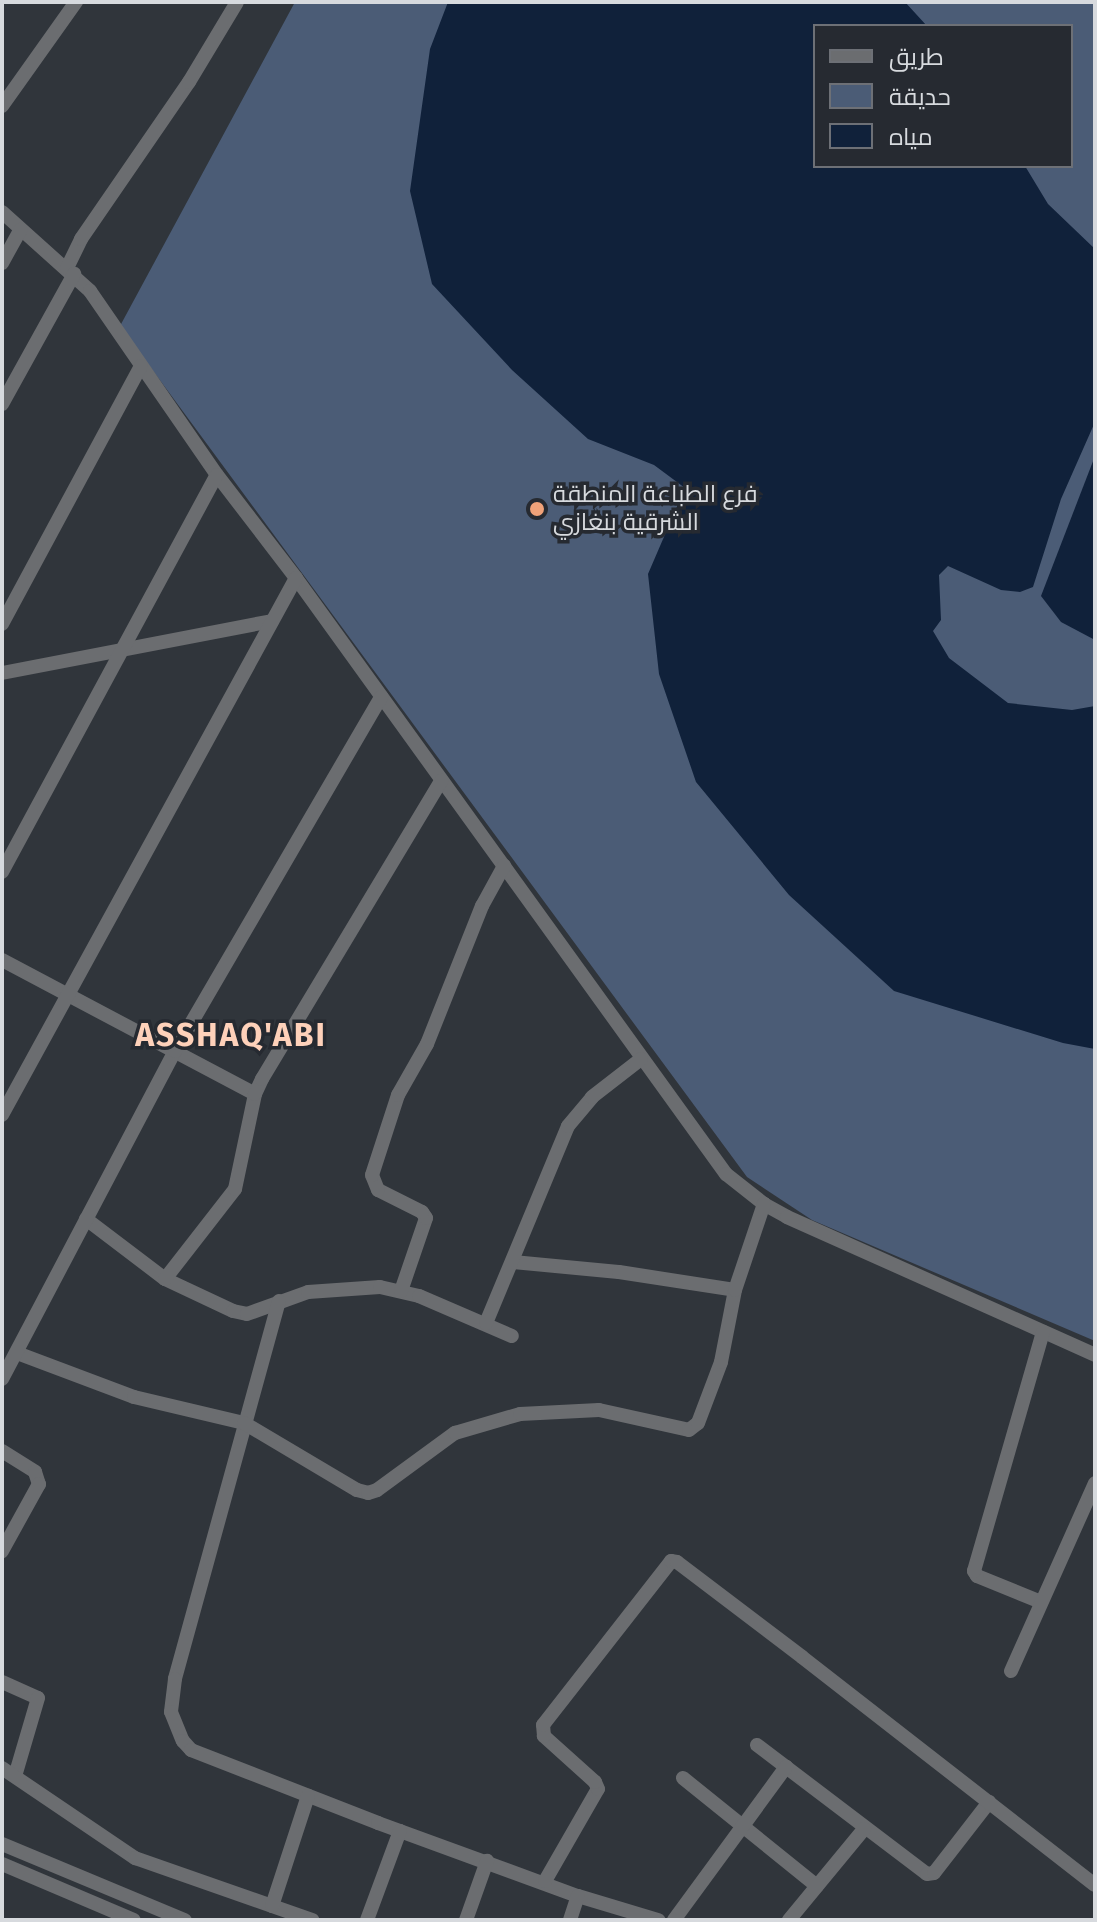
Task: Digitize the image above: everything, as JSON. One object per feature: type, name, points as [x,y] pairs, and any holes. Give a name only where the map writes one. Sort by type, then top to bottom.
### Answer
[{"type":"street","points":[[2,106],[76,2]]},
{"type":"street","points":[[2,404],[70,271],[89,226],[189,82],[237,2]]},
{"type":"street","points":[[2,212],[90,291],[217,475],[296,578],[726,1174],[764,1204],[1095,1355]]},
{"type":"street","points":[[2,263],[20,230]]},
{"type":"street","points":[[2,624],[141,366]]},
{"type":"street","points":[[2,872],[217,475]]},
{"type":"street","points":[[2,1115],[296,578]]},
{"type":"street","points":[[2,673],[272,621]]},
{"type":"street","points":[[2,1379],[175,1051],[381,697]]},
{"type":"street","points":[[165,1279],[235,1189],[255,1094],[441,781]]},
{"type":"street","points":[[401,1291],[426,1218],[422,1212],[378,1190],[372,1175],[398,1095],[427,1044],[478,916],[504,866]]},
{"type":"street","points":[[2,960],[255,1094]]},
{"type":"street","points":[[486,1323],[568,1126],[592,1097],[641,1059]]},
{"type":"street","points":[[17,1353],[134,1397],[244,1423],[357,1490],[368,1493],[377,1490],[455,1433],[520,1414],[599,1410],[689,1430],[698,1423],[721,1362],[735,1290],[764,1204]]},
{"type":"street","points":[[86,1219],[165,1279],[247,1314],[300,1294],[353,1288],[401,1291],[512,1336]]},
{"type":"street","points":[[513,1262],[619,1272],[735,1290]]},
{"type":"street","points":[[279,1301],[175,1679],[171,1712],[176,1730],[191,1750],[578,1896],[658,1920]]},
{"type":"street","points":[[1041,1602],[977,1576],[974,1571],[1043,1332]]},
{"type":"street","points":[[2,1451],[35,1472],[39,1484],[2,1551]]},
{"type":"street","points":[[1011,1671],[1095,1483]]},
{"type":"street","points":[[545,1881],[598,1789],[595,1782],[544,1736],[543,1725],[671,1561],[677,1562],[777,1638],[1095,1885]]},
{"type":"street","points":[[2,1682],[38,1698],[15,1776]]},
{"type":"street","points":[[757,1745],[919,1871],[934,1873],[989,1802]]},
{"type":"street","points":[[674,1920],[786,1767]]},
{"type":"street","points":[[2,1768],[135,1858],[312,1920]]},
{"type":"street","points":[[683,1778],[817,1886]]},
{"type":"street","points":[[272,1906],[308,1796]]},
{"type":"street","points":[[789,1920],[864,1829]]},
{"type":"street","points":[[367,1920],[400,1831]]},
{"type":"street","points":[[2,1844],[185,1920]]},
{"type":"street","points":[[466,1920],[487,1861]]},
{"type":"street","points":[[2,1864],[134,1920]]},
{"type":"street","points":[[570,1920],[578,1896]]},
{"type":"green space","points":[[295,2],[1095,2],[1095,1341],[812,1220],[747,1177],[120,326]]},
{"type":"water","points":[[448,2],[905,2],[925,24],[813,24],[813,168],[1026,168],[1048,204],[1095,249],[1095,422],[1061,499],[1033,587],[1020,592],[1001,590],[948,566],[939,575],[941,620],[933,631],[949,658],[1008,703],[1072,710],[1095,706],[1095,1049],[1063,1043],[894,991],[789,895],[696,782],[659,674],[648,574],[685,488],[654,465],[588,439],[512,370],[432,284],[410,191],[430,49]]},
{"type":"water","points":[[1095,456],[1095,640],[1061,622],[1041,596]]},
{"type":"place","name":"فرع الطباعة المنطقة الشرقية بنغازي","points":[[537,509]]},
{"type":"district","name":"ASSHAQ'ABI","points":[[231,1035]]}]
